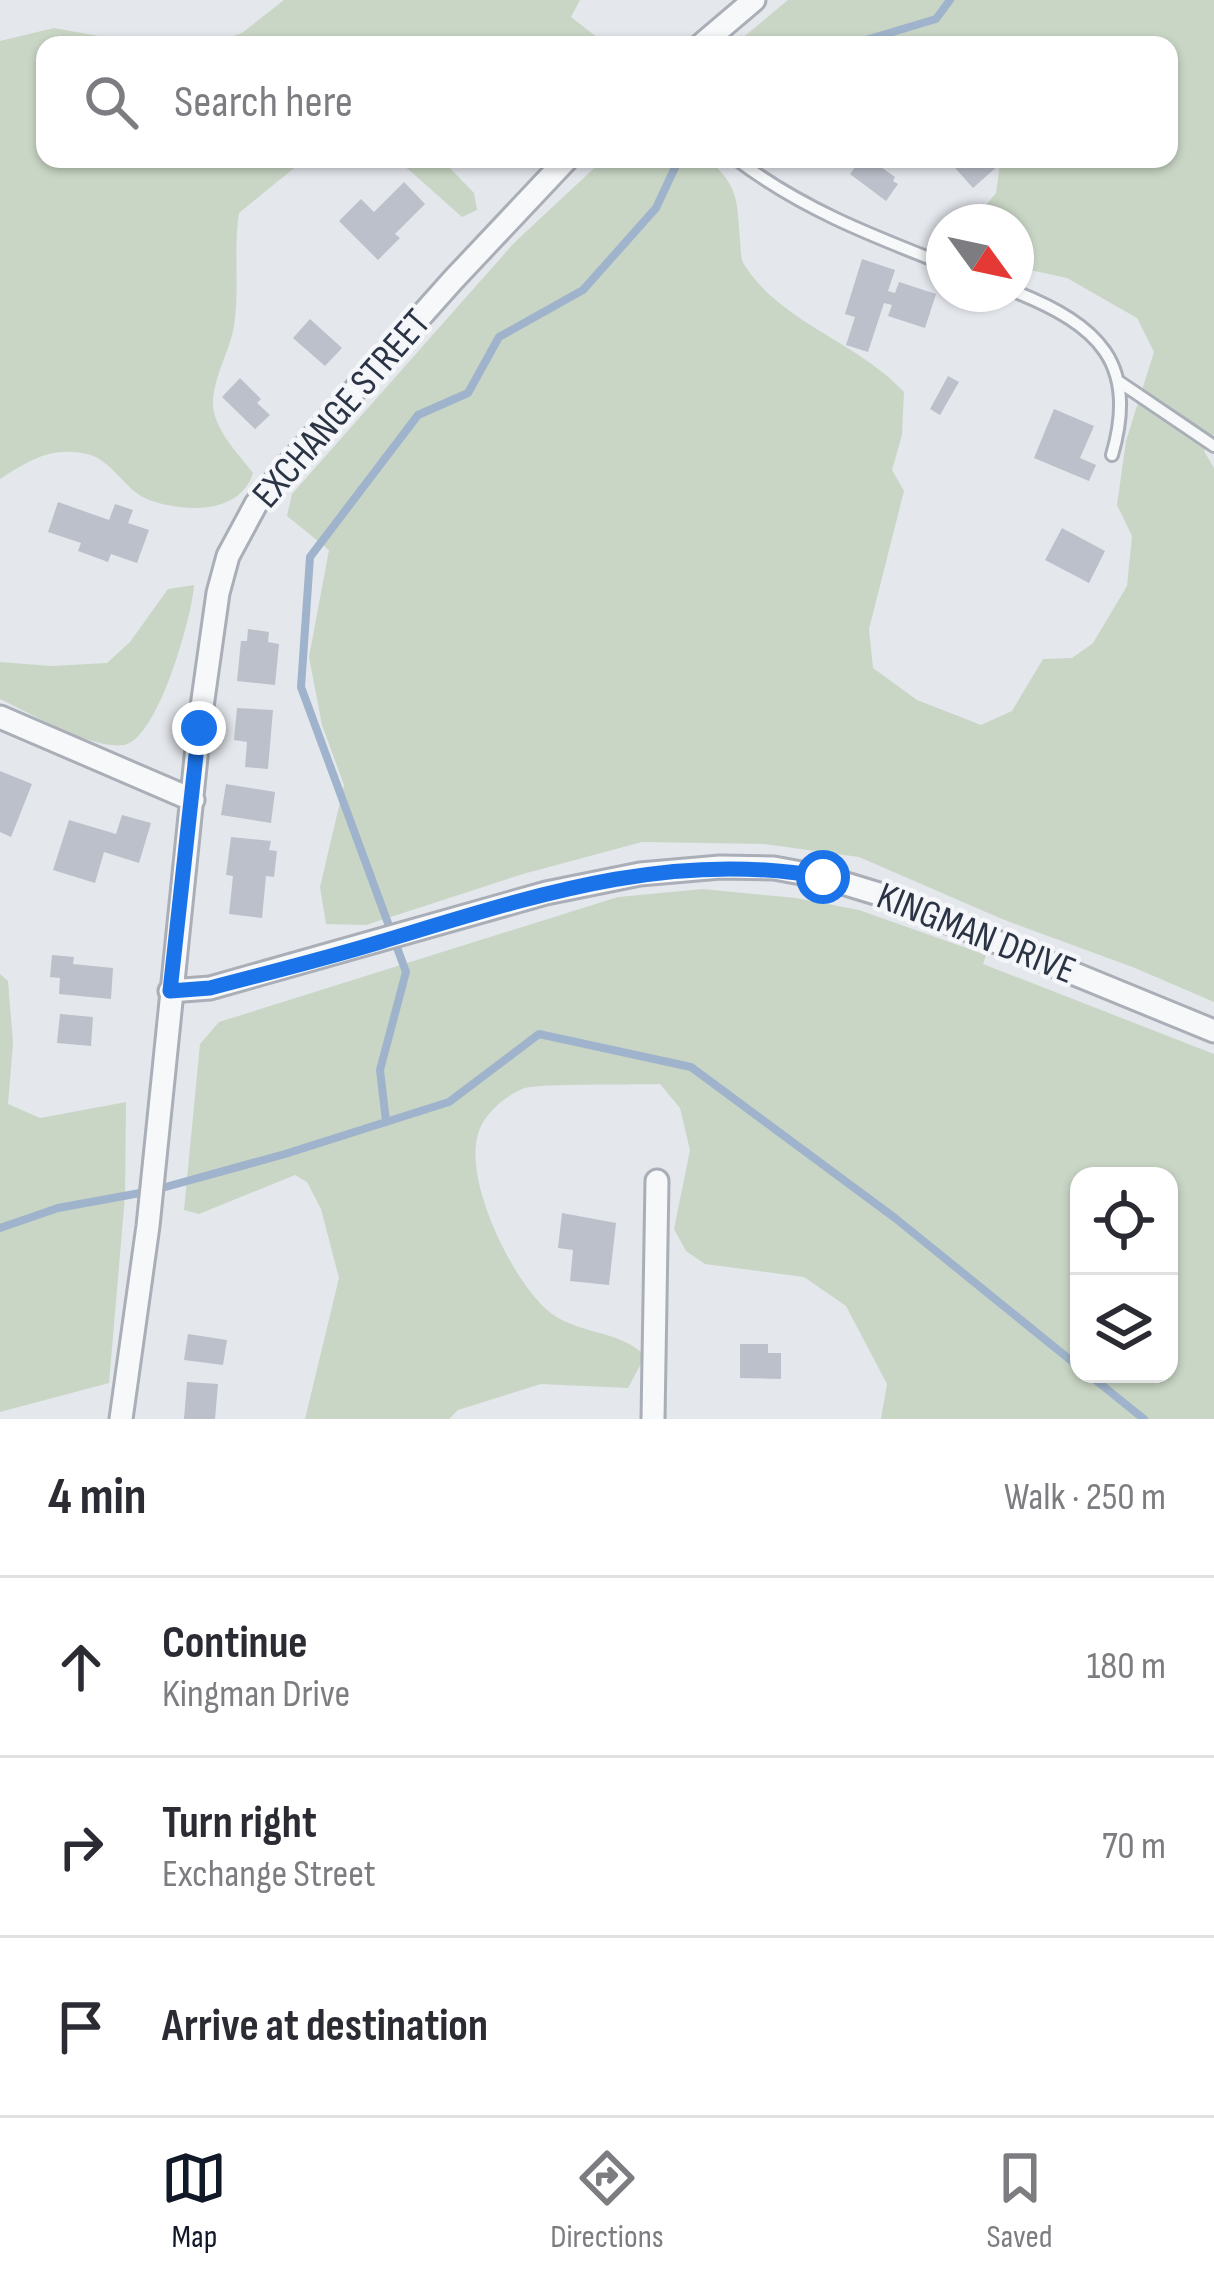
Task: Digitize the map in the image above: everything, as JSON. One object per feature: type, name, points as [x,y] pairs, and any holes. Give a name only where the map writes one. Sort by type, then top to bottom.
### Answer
[{"type":"street","points":[[712,36],[754,0]]},
{"type":"street","name":"EXCHANGE STREET","points":[[121,1419],[148,1226],[170,991],[218,593],[228,556],[256,504],[559,168]]},
{"type":"street","points":[[0,717],[193,800]]},
{"type":"street","name":"KINGMAN DRIVE","points":[[170,991],[210,988],[546,893],[640,874],[720,866],[774,868],[882,895],[1214,1031]]},
{"type":"street","points":[[653,1419],[657,1181]]},
{"type":"lane","points":[[748,168],[847,226],[926,257]]},
{"type":"lane","points":[[1034,300],[1075,319],[1101,342],[1116,368],[1120,424],[1112,455]]},
{"type":"lane","points":[[1118,381],[1214,446]]},
{"type":"green space","points":[[284,0],[580,0],[571,17],[595,36],[233,36]]},
{"type":"green space","points":[[788,0],[1214,0],[1214,434],[1204,451],[1214,468],[1214,1002],[859,857],[764,844],[642,842],[523,874],[366,925],[326,924],[320,887],[344,785],[322,725],[309,657],[329,550],[287,516],[292,494],[514,243],[594,168],[717,168],[737,204],[742,260],[761,286],[904,392],[902,435],[892,470],[904,491],[869,629],[873,668],[917,700],[981,725],[1012,711],[1043,659],[1072,658],[1093,643],[1127,586],[1132,536],[1117,505],[1126,441],[1154,352],[1137,318],[1067,278],[1034,271],[1034,204],[987,204],[996,193],[999,168],[1178,168],[1178,36],[745,36]]},
{"type":"green space","points":[[54,28],[98,36],[36,36],[36,168],[294,168],[239,213],[234,326],[213,399],[226,439],[253,473],[236,497],[193,508],[147,499],[96,457],[74,452],[41,456],[0,479],[0,41]]},
{"type":"green space","points":[[450,168],[474,193],[477,210],[462,217],[408,169]]},
{"type":"green space","points":[[194,585],[171,675],[137,738],[124,745],[95,742],[0,699],[0,662],[107,663],[130,642],[168,589]]},
{"type":"green space","points":[[703,889],[859,910],[986,955],[983,964],[1214,1054],[1214,1419],[881,1419],[887,1384],[846,1306],[804,1277],[705,1264],[686,1251],[674,1229],[690,1150],[680,1108],[660,1084],[522,1089],[484,1120],[475,1154],[494,1228],[532,1294],[557,1317],[623,1341],[645,1356],[628,1388],[541,1384],[458,1410],[449,1419],[305,1419],[339,1278],[321,1209],[307,1182],[295,1175],[199,1214],[184,1210],[200,1044],[219,1022],[618,897]]},
{"type":"green space","points":[[0,974],[8,981],[13,1043],[8,1104],[40,1118],[126,1102],[125,1196],[109,1383],[0,1412]]},
{"type":"building","points":[[854,168],[882,168],[898,184],[886,201],[850,174]]},
{"type":"building","points":[[955,168],[996,168],[973,188]]},
{"type":"building","points":[[404,182],[425,204],[395,234],[400,238],[378,260],[339,221],[361,199],[374,212]]},
{"type":"building","points":[[862,259],[895,270],[888,291],[895,293],[899,282],[926,291],[926,312],[930,312],[925,328],[888,316],[892,305],[884,303],[868,352],[846,345],[855,317],[845,314]]},
{"type":"building","points":[[310,319],[342,348],[325,366],[293,338]]},
{"type":"building","points":[[948,376],[959,382],[940,415],[930,409]]},
{"type":"building","points":[[240,378],[270,415],[255,429],[222,397]]},
{"type":"building","points":[[1054,409],[1094,426],[1080,458],[1096,465],[1089,481],[1034,458]]},
{"type":"building","points":[[58,502],[109,520],[115,504],[133,510],[128,523],[149,530],[137,563],[111,554],[108,562],[78,551],[81,543],[48,532]]},
{"type":"building","points":[[1062,528],[1105,551],[1089,583],[1045,560]]},
{"type":"building","points":[[248,629],[269,632],[268,642],[279,644],[275,685],[237,681],[241,641],[247,641]]},
{"type":"building","points":[[237,708],[273,710],[268,769],[245,767],[247,742],[234,740]]},
{"type":"building","points":[[0,771],[32,784],[11,837],[0,832]]},
{"type":"building","points":[[226,784],[275,792],[271,823],[221,815]]},
{"type":"building","points":[[122,815],[151,823],[139,863],[104,852],[95,883],[53,870],[69,820],[116,834]]},
{"type":"building","points":[[231,837],[271,841],[269,850],[277,851],[274,877],[266,876],[262,918],[229,914],[233,876],[226,875]]},
{"type":"building","points":[[52,955],[74,957],[73,964],[113,968],[111,999],[59,994],[60,978],[50,977]]},
{"type":"building","points":[[60,1014],[93,1017],[91,1046],[57,1043]]},
{"type":"building","points":[[562,1213],[616,1223],[609,1285],[570,1281],[573,1250],[558,1248]]},
{"type":"building","points":[[188,1334],[227,1340],[223,1365],[184,1360]]},
{"type":"building","points":[[740,1344],[768,1344],[768,1353],[781,1353],[781,1379],[740,1378]]},
{"type":"building","points":[[187,1382],[218,1384],[215,1419],[184,1419]]},
{"type":"waterway","points":[[879,36],[936,19],[950,0]]},
{"type":"waterway","points":[[386,1121],[380,1070],[406,972],[301,687],[310,557],[418,415],[468,393],[499,337],[583,290],[656,208],[675,168]]},
{"type":"waterway","points":[[0,1228],[58,1208],[151,1191],[285,1154],[449,1102],[539,1034],[691,1067],[895,1218],[1070,1360]]},
{"type":"waterway","points":[[1099,1383],[1144,1419]]},
{"type":"route","points":[[199,728],[170,991],[210,988],[546,893],[640,874],[720,866],[774,868],[823,877]]}]
